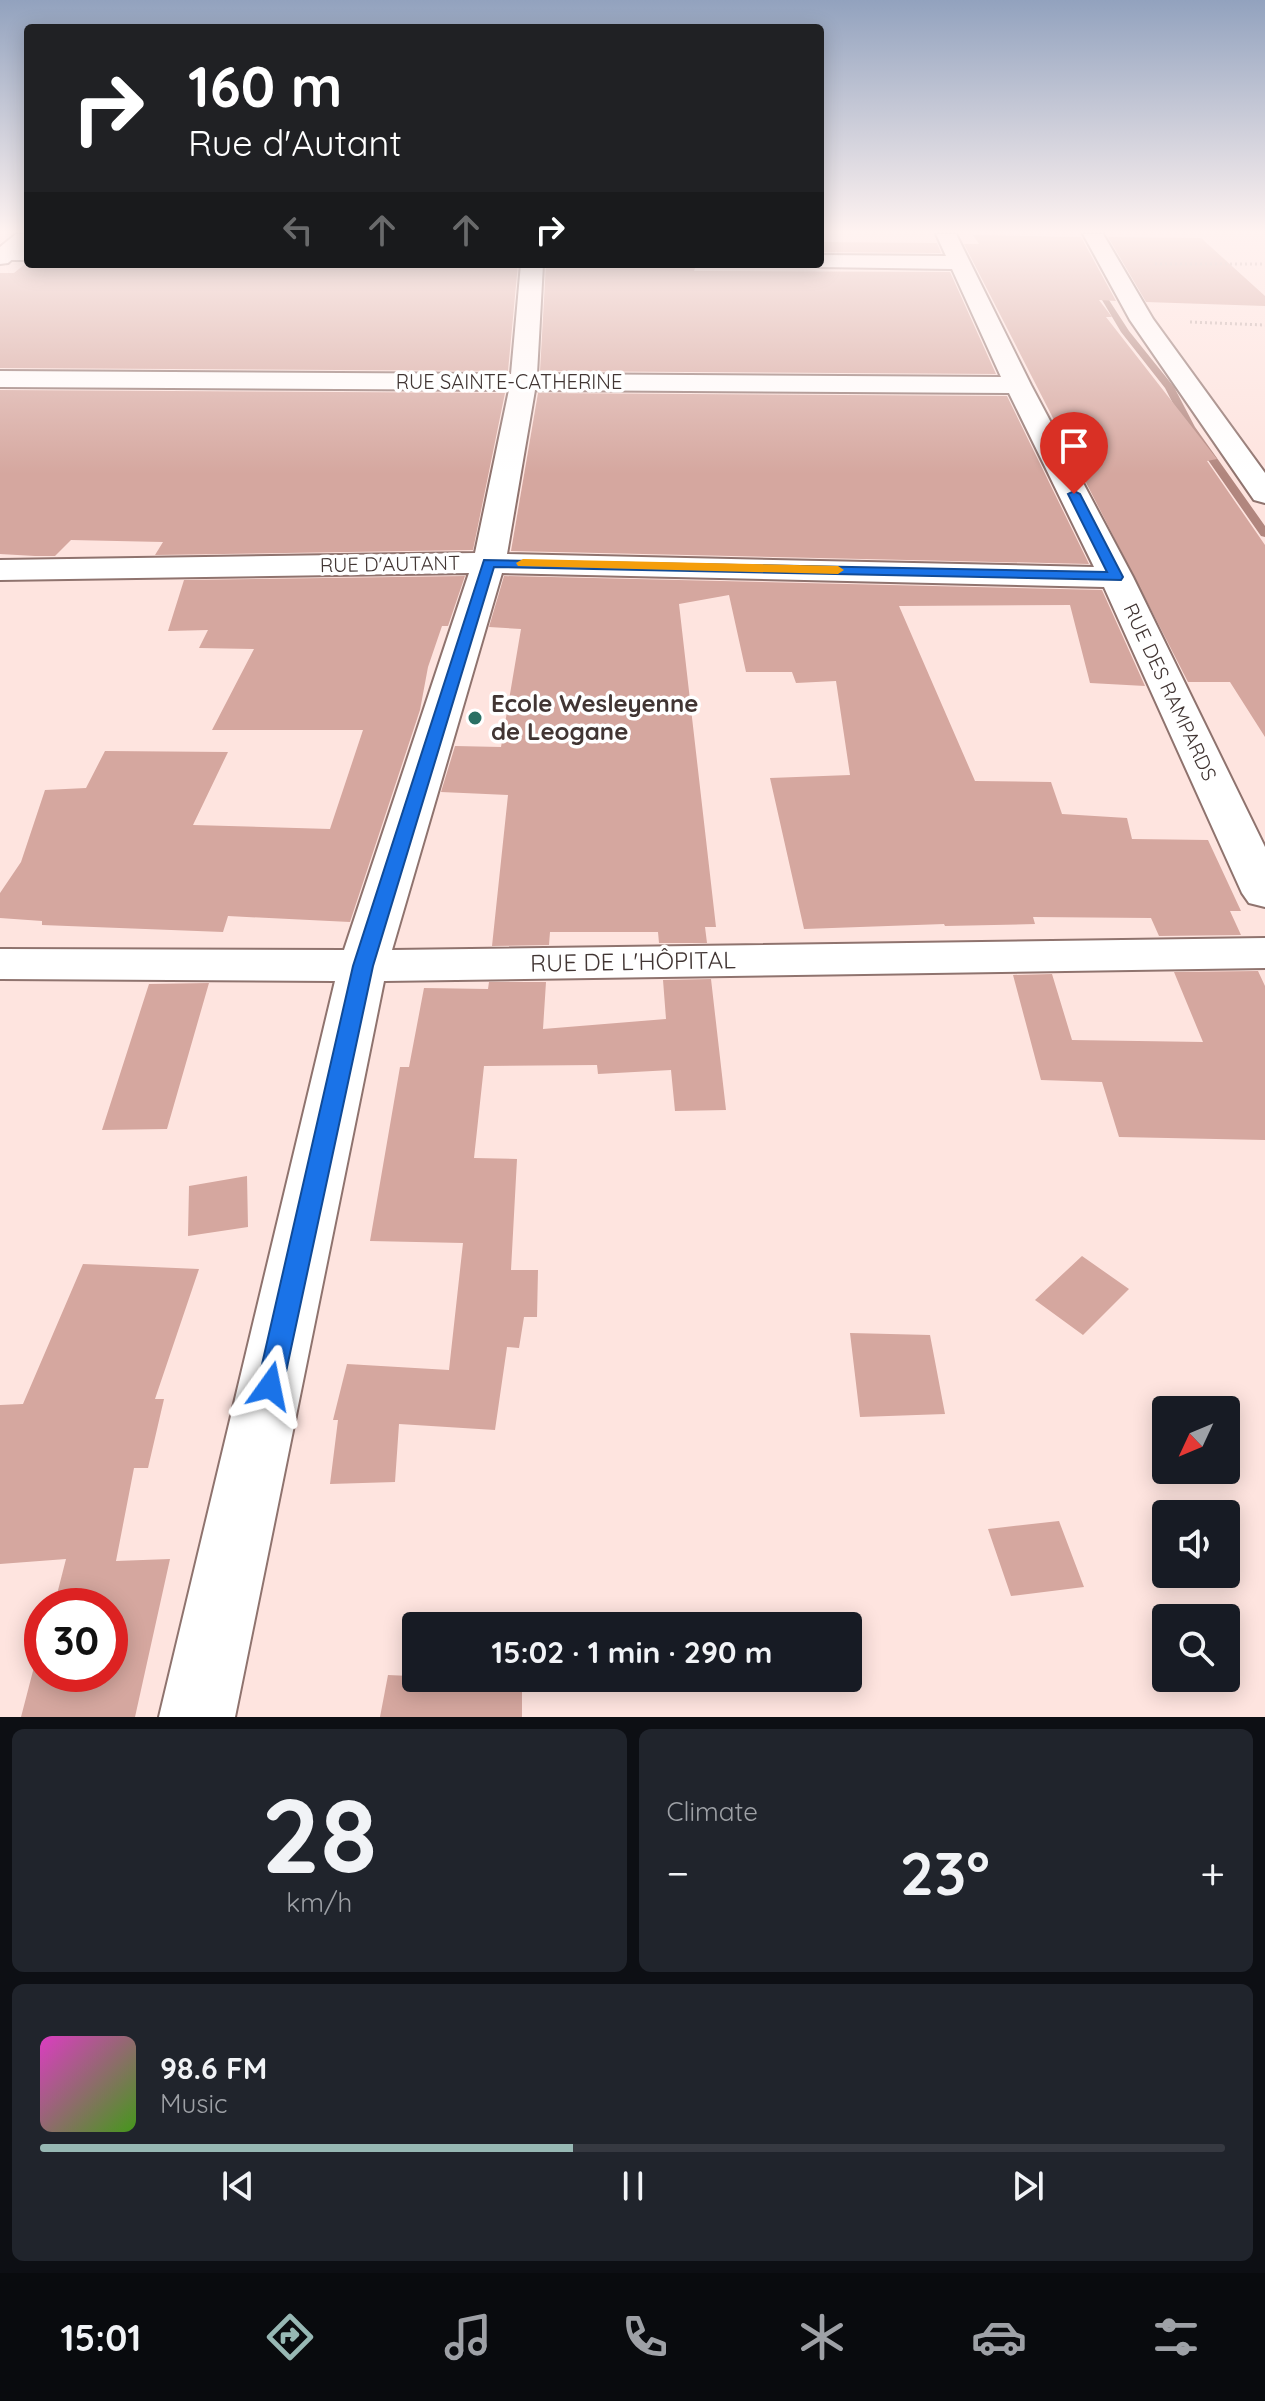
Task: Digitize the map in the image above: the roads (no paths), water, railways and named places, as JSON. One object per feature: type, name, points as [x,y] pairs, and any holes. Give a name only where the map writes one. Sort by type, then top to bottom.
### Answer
[{"type":"street","points":[[197,1717],[363,966],[489,563],[523,383],[528,314]]},
{"type":"street","name":"RUE DES RAMPARDS","points":[[985,314],[1116,577],[1265,893]]},
{"type":"street","points":[[1139,314],[1265,494]]},
{"type":"street","name":"RUE SAINTE-CATHERINE","points":[[0,379],[1018,385]]},
{"type":"street","name":"RUE D'AUTANT","points":[[0,570],[489,563],[1116,577]]},
{"type":"street","name":"RUE DE L'HÔPITAL","points":[[0,964],[363,966],[1265,953]]},
{"type":"waterway","points":[[1114,314],[1169,387],[1190,427],[1265,534]]},
{"type":"place","name":"Ecole Wesleyenne de Leogane","points":[[475,718]]}]
